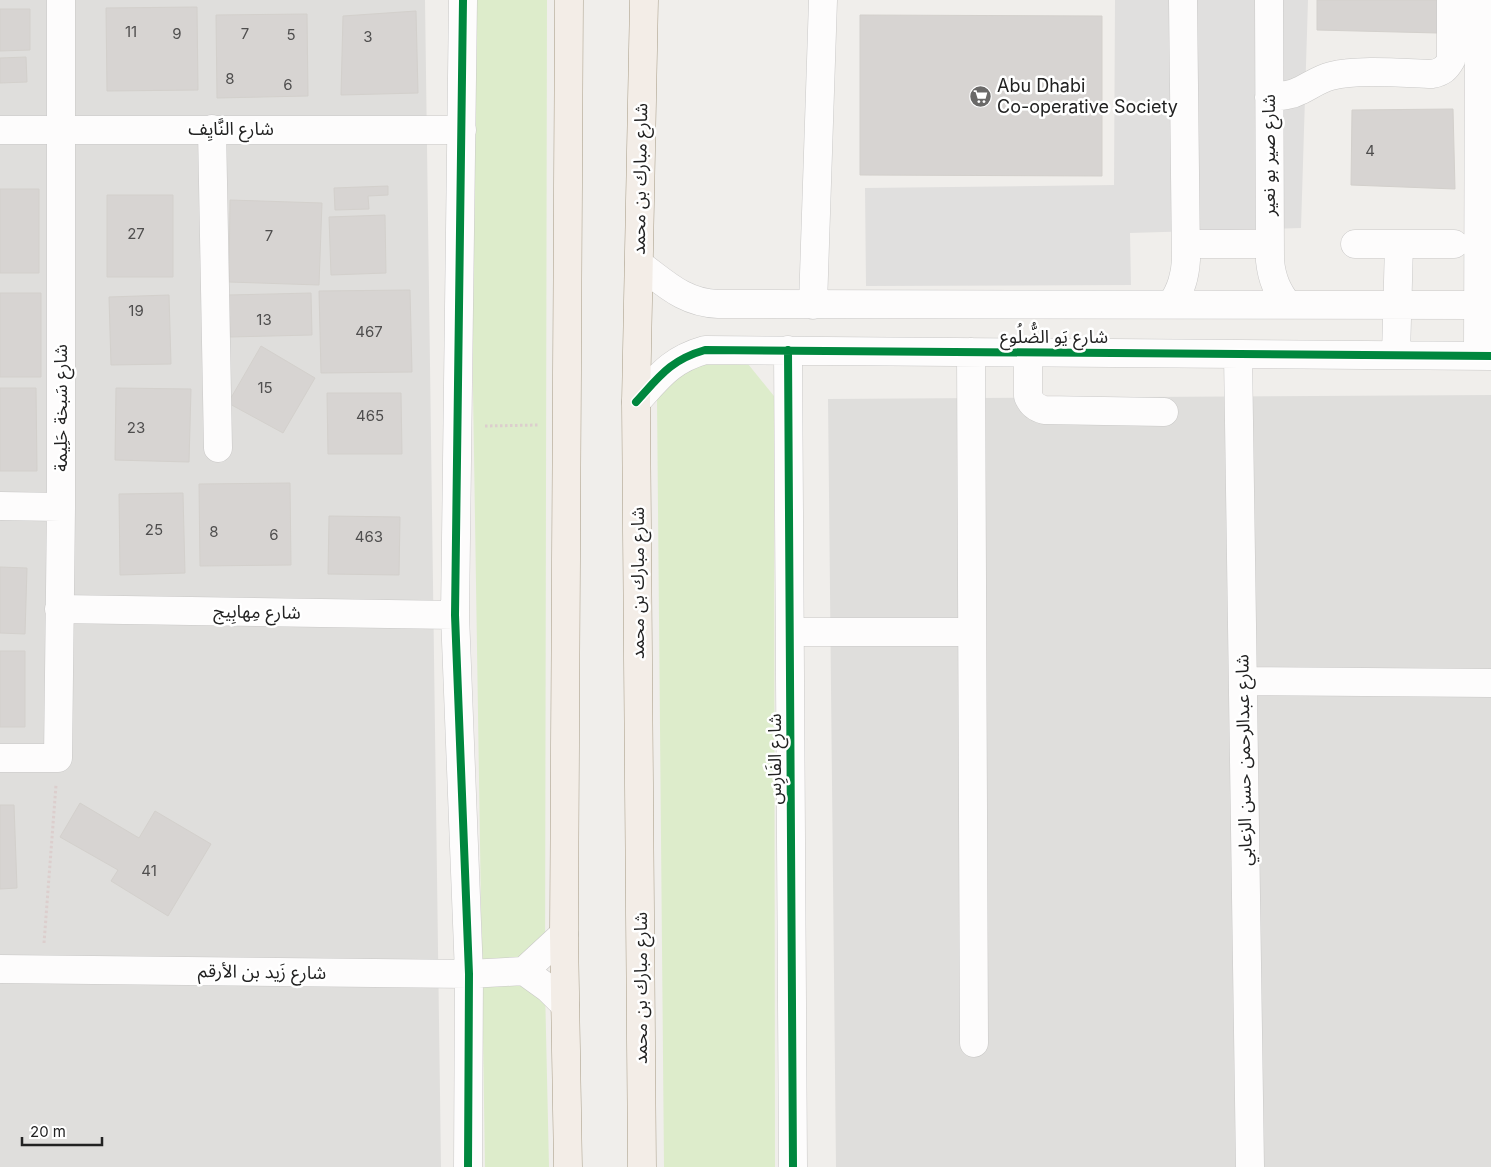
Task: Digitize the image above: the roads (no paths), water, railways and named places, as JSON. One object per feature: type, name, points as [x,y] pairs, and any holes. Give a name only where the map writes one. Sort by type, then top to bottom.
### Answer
[{"type":"main road","points":[[568,1167],[564,934],[570,0]]},
{"type":"main road","name":"شارع مبارك بن محمد","points":[[642,1167],[636,402],[644,0]]},
{"type":"street","name":"شارع سَبخة حَلِيمة","points":[[0,758],[58,758],[61,507],[61,0]]},
{"type":"street","points":[[463,0],[455,615],[469,974],[468,1167]]},
{"type":"street","points":[[813,305],[823,0]]},
{"type":"street","points":[[1172,304],[1185,276],[1183,0]]},
{"type":"street","name":"شارع صير بو نعير","points":[[1269,0],[1269,244],[1272,277],[1278,292],[1288,305]]},
{"type":"street","points":[[1269,97],[1285,96],[1330,76],[1348,73],[1432,74],[1440,72],[1447,67],[1451,60],[1451,0]]},
{"type":"street","points":[[1479,0],[1474,246],[1484,305],[1484,356]]},
{"type":"street","name":"شارع النَّايِف","points":[[0,130],[61,128],[462,130]]},
{"type":"street","points":[[212,129],[218,448]]},
{"type":"street","points":[[1186,244],[1269,244]]},
{"type":"street","points":[[1355,244],[1474,246]]},
{"type":"street","points":[[1396,355],[1400,244]]},
{"type":"street","name":"شارع يَو الضُّلُوع","points":[[639,264],[694,301],[718,304],[1484,305]]},
{"type":"street","name":"شارع يَو الضُّلُوع","points":[[636,402],[678,360],[704,350],[1484,356]]},
{"type":"street","name":"شارع الفَارِس","points":[[788,350],[793,1167]]},
{"type":"street","points":[[971,352],[974,1043]]},
{"type":"street","points":[[1028,352],[1028,396],[1038,409],[1164,412]]},
{"type":"street","name":"شارع عبدالرحمن حسن الزعابي","points":[[1238,354],[1250,1167]]},
{"type":"street","points":[[0,506],[61,507]]},
{"type":"street","name":"شارع مِهابِيج","points":[[60,609],[455,615]]},
{"type":"street","points":[[790,632],[972,632]]},
{"type":"street","points":[[1243,681],[1491,683]]},
{"type":"street","points":[[564,934],[524,972],[549,989],[565,1005]]},
{"type":"street","name":"شارع زَيد بن الأرقم","points":[[0,969],[469,974],[524,972]]},
{"type":"place","name":"Abu Dhabi Co-operative Society","points":[[981,96]]}]
